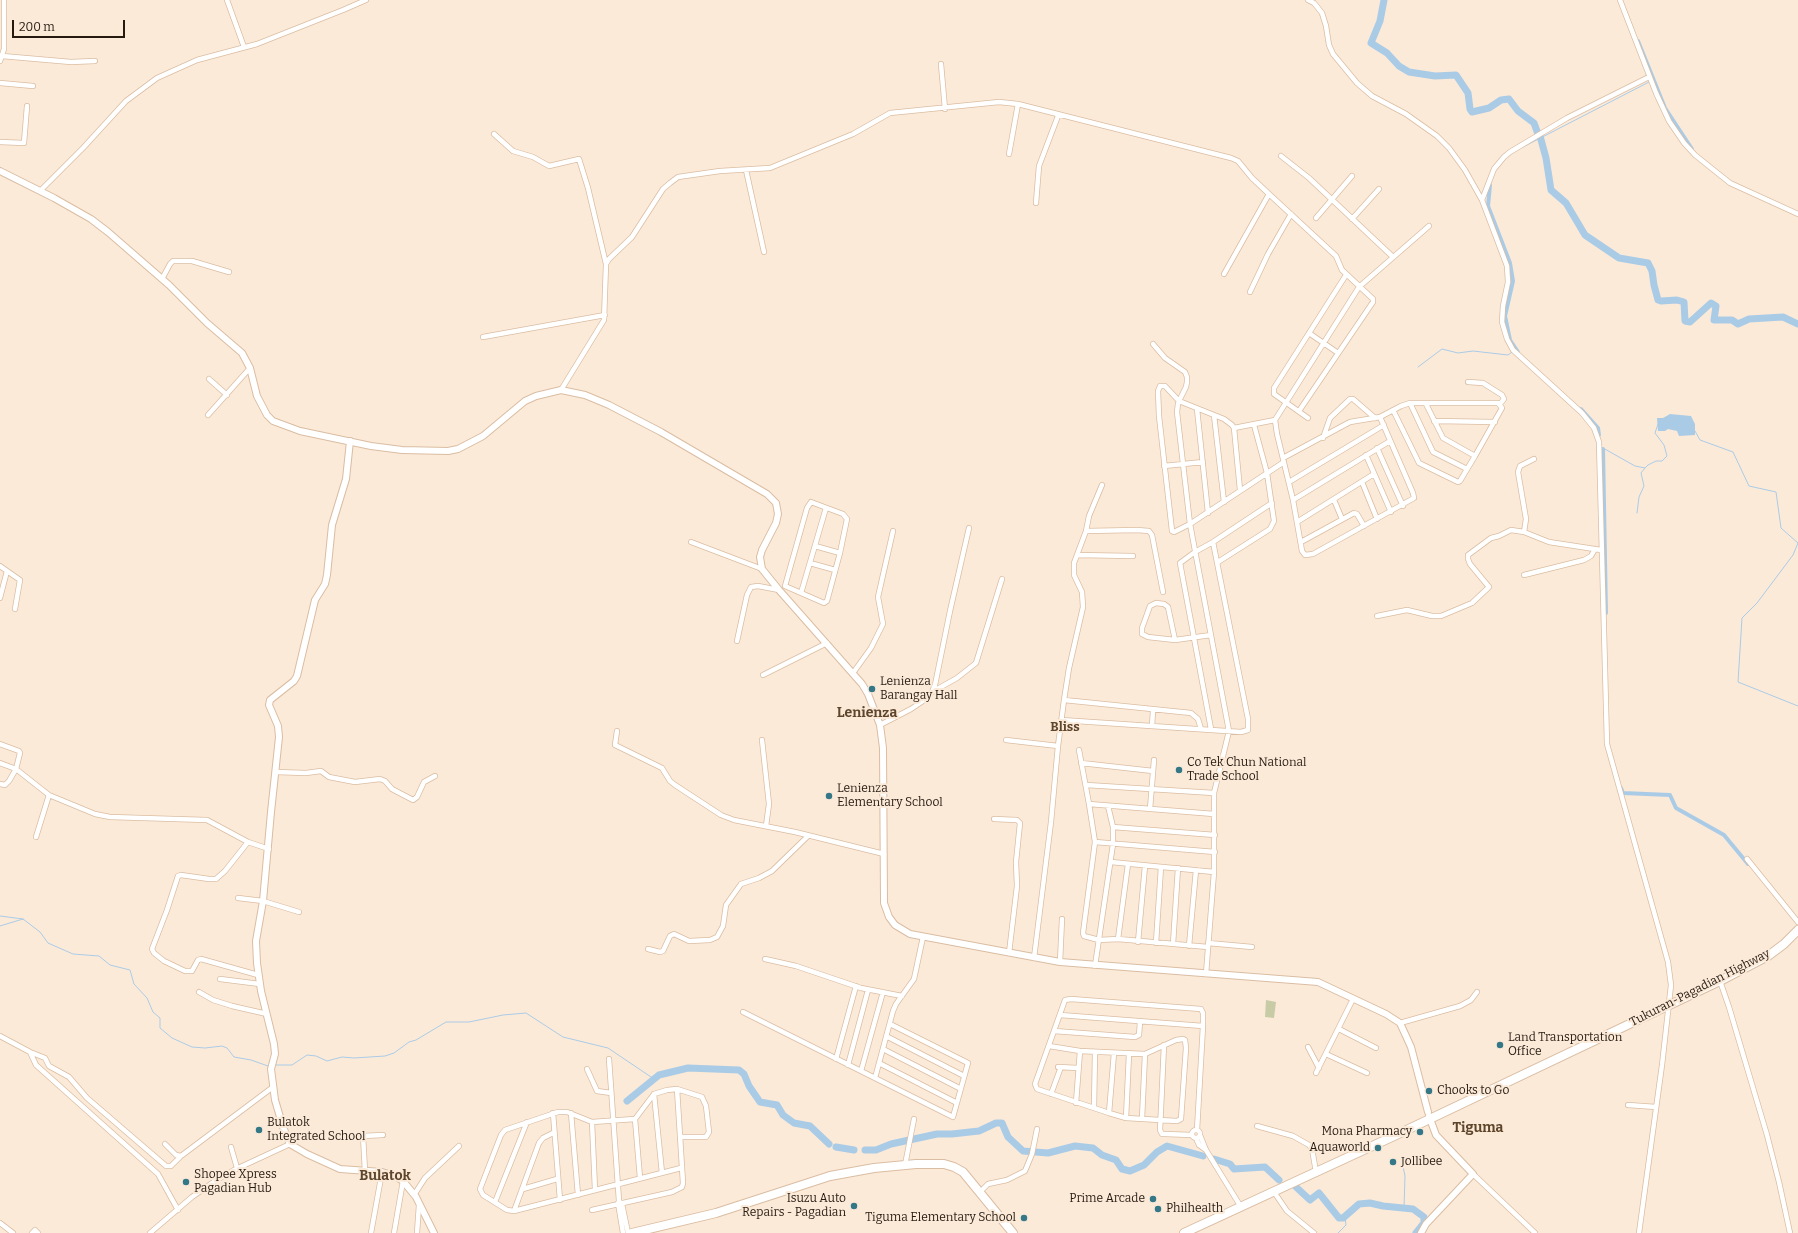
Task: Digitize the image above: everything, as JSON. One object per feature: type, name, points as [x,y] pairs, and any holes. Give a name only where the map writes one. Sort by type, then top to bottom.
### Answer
[{"type":"highway","name":"Tukuran-Pagadian Highway","points":[[1184,1233],[1316,1172],[1429,1116],[1720,981],[1768,956],[1784,944],[1798,930]]},
{"type":"highway","points":[[632,1233],[716,1213],[830,1176],[862,1170],[906,1165],[944,1164],[963,1172],[1013,1233]]},
{"type":"street","points":[[0,61],[4,49],[4,0]]},
{"type":"street","points":[[227,0],[244,47]]},
{"type":"street","points":[[40,191],[83,148],[126,100],[144,87],[175,69],[197,60],[266,41],[366,0]]},
{"type":"street","points":[[1308,0],[1314,3],[1322,13],[1330,49],[1352,78],[1372,96],[1419,123],[1441,140],[1456,158],[1482,200],[1509,273],[1502,322],[1507,339],[1514,350],[1582,413],[1594,428],[1599,442],[1607,744],[1668,962],[1671,985],[1670,1005],[1639,1233]]},
{"type":"street","points":[[1620,0],[1649,77],[1669,121],[1684,143],[1695,155],[1730,184],[1798,214]]},
{"type":"street","points":[[2,56],[71,62],[95,61]]},
{"type":"street","points":[[941,64],[945,108]]},
{"type":"street","points":[[1482,200],[1494,169],[1510,152],[1567,118],[1649,77]]},
{"type":"street","points":[[0,83],[33,86]]},
{"type":"street","points":[[606,264],[616,251],[632,237],[663,189],[678,177],[720,170],[770,168],[786,163],[857,132],[890,113],[999,102],[1018,104],[1058,116],[1231,158],[1238,161],[1259,186],[1336,256],[1339,267],[1373,301],[1299,412]]},
{"type":"street","points":[[1009,154],[1018,104]]},
{"type":"street","points":[[0,142],[24,143],[27,106]]},
{"type":"street","points":[[1036,203],[1039,166],[1058,116]]},
{"type":"street","points":[[494,134],[513,151],[533,157],[549,166],[579,159],[588,188],[606,264],[605,315],[600,328],[562,390]]},
{"type":"street","points":[[1281,156],[1309,178],[1393,257]]},
{"type":"street","points":[[746,170],[764,252]]},
{"type":"street","points":[[0,171],[91,219],[162,279],[206,323],[242,353],[250,368],[257,396],[267,415],[273,421],[296,430],[350,442],[402,450],[448,451],[458,449],[483,436],[525,401],[536,396],[562,390],[585,395],[609,405],[662,432],[773,499],[776,503],[778,514],[776,523],[762,550],[760,557],[762,569]]},
{"type":"street","points":[[1316,218],[1352,176]]},
{"type":"street","points":[[1352,219],[1379,189]]},
{"type":"street","points":[[1224,274],[1269,194]]},
{"type":"street","points":[[1250,292],[1291,214]]},
{"type":"street","points":[[1323,438],[1330,418],[1350,399],[1357,402],[1378,417],[1384,425],[1414,496],[1412,501],[1308,556],[1303,554],[1293,500],[1275,426],[1275,420],[1359,287],[1429,226]]},
{"type":"street","points":[[162,279],[173,261],[192,261],[229,272]]},
{"type":"street","points":[[1308,418],[1274,394],[1274,388],[1346,275]]},
{"type":"street","points":[[483,337],[605,315]]},
{"type":"street","points":[[1309,333],[1338,353]]},
{"type":"street","points":[[1153,344],[1165,358],[1185,372],[1187,382],[1179,401],[1178,412],[1190,524],[1229,731],[1214,793],[1215,852],[1206,974]]},
{"type":"street","points":[[208,415],[250,368]]},
{"type":"street","points":[[209,379],[227,395]]},
{"type":"street","points":[[1468,382],[1483,383],[1502,395],[1504,399],[1500,404]]},
{"type":"street","points":[[1240,490],[1234,428],[1228,421],[1179,401],[1165,386],[1159,387],[1159,416],[1164,466],[1172,531],[1174,532],[1208,513],[1284,460],[1350,422],[1378,417],[1410,403],[1500,404]]},
{"type":"street","points":[[1410,403],[1432,452],[1468,469]]},
{"type":"street","points":[[1426,404],[1444,440],[1475,456]]},
{"type":"street","points":[[1393,410],[1421,464],[1458,482],[1468,469],[1495,422],[1502,408],[1500,404]]},
{"type":"street","points":[[1197,409],[1208,513]]},
{"type":"street","points":[[1214,415],[1224,502]]},
{"type":"street","points":[[1234,428],[1275,420]]},
{"type":"street","points":[[1434,421],[1495,422]]},
{"type":"street","points":[[1218,562],[1273,525],[1275,517],[1267,473],[1254,425]]},
{"type":"street","points":[[1289,482],[1384,425]]},
{"type":"street","points":[[1293,500],[1390,441]]},
{"type":"street","points":[[350,442],[346,479],[332,525],[325,584],[315,600],[297,676],[294,681],[270,700],[271,710],[280,732],[275,772],[269,849],[263,901],[256,942],[258,975],[275,1050],[271,1069],[273,1087],[279,1116],[290,1144],[307,1154],[340,1169],[382,1172],[395,1176],[403,1181],[419,1202],[434,1233]]},
{"type":"street","points":[[1378,448],[1403,506]]},
{"type":"street","points":[[1366,455],[1391,512]]},
{"type":"street","points":[[1524,532],[1526,519],[1518,472],[1520,466],[1534,458]]},
{"type":"street","points":[[1164,466],[1203,462]]},
{"type":"street","points":[[1297,522],[1374,474]]},
{"type":"street","points":[[1362,482],[1377,519]]},
{"type":"street","points":[[1034,958],[1051,822],[1061,720],[1069,668],[1083,607],[1082,592],[1074,570],[1076,555],[1086,531],[1089,516],[1102,485]]},
{"type":"street","points":[[1334,500],[1342,520]]},
{"type":"street","points":[[782,593],[787,587],[808,505],[813,502],[843,514],[847,518],[840,553],[825,602],[822,604],[787,587]]},
{"type":"street","points":[[1211,729],[1179,567],[1181,561],[1272,503]]},
{"type":"street","points":[[801,593],[826,508]]},
{"type":"street","points":[[1301,542],[1356,513],[1364,526]]},
{"type":"street","points":[[932,692],[940,662],[969,528]]},
{"type":"street","points":[[1377,616],[1407,610],[1438,616],[1466,606],[1484,593],[1489,587],[1468,561],[1470,552],[1491,538],[1511,530],[1524,532],[1544,541],[1601,550]]},
{"type":"street","points":[[1086,531],[1149,531],[1152,535],[1163,592]]},
{"type":"street","points":[[853,672],[871,648],[884,624],[878,597],[893,532]]},
{"type":"street","points":[[691,542],[762,569],[853,672],[868,694],[880,725],[883,746],[884,902],[889,918],[902,930],[910,934],[923,937],[1060,962],[1206,974],[1308,980],[1318,982],[1386,1014],[1400,1023],[1411,1047],[1429,1116],[1436,1135],[1473,1174],[1535,1233]]},
{"type":"street","points":[[1061,720],[1229,731],[1248,730],[1249,725],[1213,542]]},
{"type":"street","points":[[815,546],[840,553]]},
{"type":"street","points":[[1524,576],[1584,560],[1591,556],[1595,549]]},
{"type":"street","points":[[1076,555],[1133,556]]},
{"type":"street","points":[[810,563],[835,570]]},
{"type":"street","points":[[0,566],[20,580],[15,609]]},
{"type":"street","points":[[0,598],[7,571]]},
{"type":"street","points":[[880,725],[911,709],[932,692],[957,678],[976,663],[1002,579]]},
{"type":"street","points":[[737,641],[747,595],[751,587],[758,586],[782,593]]},
{"type":"street","points":[[1175,640],[1168,607],[1161,603],[1152,604],[1142,628],[1142,634],[1148,637],[1175,640],[1211,635]]},
{"type":"street","points":[[763,675],[827,643]]},
{"type":"street","points":[[1064,700],[1191,714],[1198,719],[1201,729]]},
{"type":"street","points":[[1152,726],[1153,711]]},
{"type":"street","points":[[617,731],[614,742],[615,745],[662,768],[670,781],[710,809],[734,820],[766,826],[884,854]]},
{"type":"street","points":[[762,740],[769,804],[766,826]]},
{"type":"street","points":[[1006,740],[1058,746]]},
{"type":"street","points":[[0,744],[20,752],[16,769],[6,784],[0,784]]},
{"type":"street","points":[[1079,750],[1095,842],[1083,933],[1087,938],[1100,940],[1118,939],[1189,946],[1208,945],[1252,947]]},
{"type":"street","points":[[1150,809],[1154,760]]},
{"type":"street","points":[[0,763],[16,769],[49,795],[103,816],[207,820],[248,842],[269,849]]},
{"type":"street","points":[[1081,763],[1153,771]]},
{"type":"street","points":[[275,772],[306,773],[321,771],[329,776],[355,782],[380,779],[385,781],[392,790],[401,796],[413,800],[424,782],[435,776]]},
{"type":"street","points":[[1086,785],[1214,793]]},
{"type":"street","points":[[36,836],[49,795]]},
{"type":"street","points":[[1089,804],[1214,814]]},
{"type":"street","points":[[1096,966],[1113,844],[1113,827],[1108,806]]},
{"type":"street","points":[[994,819],[1017,820],[1020,823],[1016,862],[1017,886],[1009,953]]},
{"type":"street","points":[[1113,827],[1215,835]]},
{"type":"street","points":[[648,949],[660,952],[663,951],[670,936],[674,934],[689,941],[710,940],[717,937],[724,926],[726,905],[740,886],[745,882],[759,878],[772,871],[808,836]]},
{"type":"street","points":[[248,842],[225,871],[216,879],[181,874],[178,876],[152,949],[154,953],[164,961],[186,971],[192,971],[198,960],[201,959],[258,975]]},
{"type":"street","points":[[1095,842],[1215,852]]},
{"type":"street","points":[[1747,859],[1798,922]]},
{"type":"street","points":[[1111,862],[1214,872]]},
{"type":"street","points":[[1118,939],[1128,864]]},
{"type":"street","points":[[1138,942],[1145,866]]},
{"type":"street","points":[[1156,943],[1161,867]]},
{"type":"street","points":[[1173,944],[1178,868]]},
{"type":"street","points":[[1189,946],[1196,870]]},
{"type":"street","points":[[238,898],[263,901],[299,912]]},
{"type":"street","points":[[1060,962],[1062,919]]},
{"type":"street","points":[[874,1078],[896,1004],[914,979],[923,937]]},
{"type":"street","points":[[765,959],[796,966],[868,990],[902,996]]},
{"type":"street","points":[[220,979],[260,984]]},
{"type":"street","points":[[1720,981],[1767,1135],[1790,1233]]},
{"type":"street","points":[[836,1059],[856,986]]},
{"type":"street","points":[[848,1065],[868,990]]},
{"type":"street","points":[[199,992],[213,1000],[267,1014]]},
{"type":"street","points":[[861,1071],[883,992]]},
{"type":"street","points":[[1400,1023],[1460,1006],[1471,1000],[1477,992]]},
{"type":"street","points":[[1049,1046],[1080,1051],[1145,1054],[1180,1038],[1183,1039],[1186,1043],[1181,1119],[1177,1121],[1126,1118],[1076,1103],[1037,1089],[1035,1086],[1064,1002],[1071,999],[1199,1008],[1203,1013],[1203,1026],[1197,1130],[1194,1131],[1241,1207]]},
{"type":"street","points":[[1308,1047],[1318,1071],[1353,999]]},
{"type":"street","points":[[743,1012],[953,1117],[968,1063],[890,1024]]},
{"type":"street","points":[[1060,1015],[1203,1026]]},
{"type":"street","points":[[1054,1031],[1135,1038],[1139,1035],[1140,1022]]},
{"type":"street","points":[[1339,1029],[1376,1048]]},
{"type":"street","points":[[0,1036],[45,1058],[49,1066],[69,1077],[87,1098],[166,1166],[171,1166],[181,1156],[273,1087]]},
{"type":"street","points":[[886,1036],[964,1076]]},
{"type":"street","points":[[1164,1045],[1160,1130],[1162,1134],[1196,1136]]},
{"type":"street","points":[[882,1049],[961,1089]]},
{"type":"street","points":[[1076,1103],[1080,1051]]},
{"type":"street","points":[[30,1052],[36,1065],[158,1174],[178,1210]]},
{"type":"street","points":[[1094,1108],[1095,1052]]},
{"type":"street","points":[[1109,1113],[1114,1053]]},
{"type":"street","points":[[1126,1118],[1129,1054]]},
{"type":"street","points":[[1142,1119],[1145,1054]]},
{"type":"street","points":[[1326,1054],[1367,1073]]},
{"type":"street","points":[[610,1059],[619,1203],[623,1233]]},
{"type":"street","points":[[878,1064],[957,1103]]},
{"type":"street","points":[[1051,1094],[1060,1067],[1078,1068]]},
{"type":"street","points":[[587,1069],[597,1092],[611,1093]]},
{"type":"street","points":[[592,1210],[682,1187],[678,1089]]},
{"type":"street","points":[[640,1178],[635,1118],[654,1094],[667,1090],[678,1089],[702,1097],[706,1106],[709,1132],[708,1136],[702,1138],[680,1137]]},
{"type":"street","points":[[654,1094],[662,1173]]},
{"type":"street","points":[[1628,1105],[1656,1107]]},
{"type":"street","points":[[635,1118],[592,1122],[563,1111],[508,1128],[503,1132],[480,1189],[483,1194],[507,1210],[514,1211],[681,1168]]},
{"type":"street","points":[[553,1114],[557,1179],[560,1200]]},
{"type":"street","points":[[571,1114],[578,1194]]},
{"type":"street","points":[[906,1165],[914,1119]]},
{"type":"street","points":[[495,1202],[527,1122]]},
{"type":"street","points":[[592,1122],[595,1190]]},
{"type":"street","points":[[1257,1126],[1294,1136],[1309,1145],[1312,1149],[1316,1172]]},
{"type":"street","points":[[980,1192],[988,1184],[1007,1180],[1025,1171],[1032,1154],[1037,1129]]},
{"type":"street","points":[[514,1211],[539,1143],[543,1138],[554,1133]]},
{"type":"street","points":[[365,1171],[364,1136],[382,1135]]},
{"type":"street","points":[[165,1144],[176,1155],[181,1156]]},
{"type":"street","points":[[150,1233],[215,1181],[237,1168],[290,1144]]},
{"type":"street","points":[[414,1195],[425,1178],[459,1146]]},
{"type":"street","points":[[231,1147],[237,1168]]},
{"type":"street","points":[[371,1233],[382,1172]]},
{"type":"street","points":[[1421,1233],[1426,1224],[1473,1174]]},
{"type":"street","points":[[523,1188],[557,1179]]},
{"type":"street","points":[[394,1233],[403,1181]]},
{"type":"street","points":[[1274,1192],[1287,1211],[1314,1233]]},
{"type":"street","points":[[417,1233],[419,1202]]},
{"type":"street","points":[[619,1203],[628,1233]]},
{"type":"street","points":[[0,1223],[13,1233]]},
{"type":"street","points":[[32,1233],[35,1230],[38,1233]]},
{"type":"green space","points":[[1266,1000],[1276,1002],[1274,1018],[1265,1017]]},
{"type":"water","points":[[1670,414],[1691,416],[1695,424],[1695,435],[1679,436],[1677,431],[1668,429],[1665,431],[1658,431],[1657,418],[1663,418]]},
{"type":"waterway","points":[[1384,0],[1380,21],[1371,43],[1387,53],[1399,66],[1409,72],[1435,76],[1456,75],[1468,93],[1470,109],[1472,112],[1489,108],[1501,100],[1509,99],[1518,111],[1534,123],[1538,134]]},
{"type":"waterway","points":[[1638,41],[1665,108],[1692,149]]},
{"type":"waterway","points":[[1523,147],[1649,82]]},
{"type":"waterway","points":[[1540,136],[1546,158],[1551,190],[1566,203],[1585,235],[1619,258],[1648,263],[1652,271],[1658,300],[1677,300],[1684,302],[1685,321],[1690,322],[1711,303],[1716,306],[1714,320],[1732,320],[1738,324],[1749,319],[1783,317],[1798,324]]},
{"type":"waterway","points":[[1490,185],[1488,206],[1510,263],[1513,281],[1505,316],[1510,340],[1518,352]]},
{"type":"waterway","points":[[1418,367],[1442,349],[1458,353],[1473,351],[1508,355],[1512,352]]},
{"type":"waterway","points":[[1581,409],[1598,428],[1599,435]]},
{"type":"waterway","points":[[1645,468],[1656,461],[1662,461],[1667,456],[1664,445],[1655,433],[1658,424]]},
{"type":"waterway","points":[[1695,431],[1700,440],[1733,452],[1749,486],[1776,492],[1781,528],[1798,543]]},
{"type":"waterway","points":[[1603,448],[1635,466],[1645,468],[1641,473],[1644,486],[1639,497],[1637,513]]},
{"type":"waterway","points":[[1603,449],[1606,613]]},
{"type":"waterway","points":[[1798,543],[1793,555],[1757,603],[1742,618],[1738,682],[1798,706]]},
{"type":"waterway","points":[[1621,788],[1623,793],[1670,795],[1676,808],[1724,835],[1748,864]]},
{"type":"waterway","points":[[0,916],[23,919],[40,932],[48,943],[73,954],[99,956],[110,965],[130,970],[134,984],[147,998],[153,1012],[160,1018],[160,1028],[172,1038],[192,1047],[205,1048],[222,1046],[227,1048],[234,1057],[251,1060],[268,1066]]},
{"type":"waterway","points":[[0,926],[23,919]]},
{"type":"waterway","points":[[274,1065],[292,1065],[307,1055],[316,1056],[327,1061],[342,1057],[354,1058],[385,1056],[394,1053],[409,1042],[416,1040],[446,1022],[469,1022],[503,1015],[526,1013],[563,1037],[608,1048],[654,1079]]},
{"type":"waterway","points":[[627,1101],[659,1075],[688,1068],[739,1070],[744,1074],[749,1086],[760,1102],[777,1105],[783,1115],[794,1123],[810,1126],[829,1144]]},
{"type":"waterway","points":[[865,1150],[876,1150],[891,1144],[937,1134],[979,1131],[996,1123],[1002,1123],[1008,1137],[1023,1151],[1048,1153],[1075,1146],[1093,1148],[1102,1155],[1116,1160],[1122,1169],[1130,1171],[1144,1165],[1157,1152],[1167,1146],[1203,1156]]},
{"type":"waterway","points":[[836,1147],[854,1150]]},
{"type":"waterway","points":[[1401,1157],[1405,1176],[1404,1208]]},
{"type":"waterway","points":[[1214,1159],[1230,1164],[1234,1169],[1265,1167],[1279,1180]]},
{"type":"waterway","points":[[1296,1187],[1310,1200],[1319,1193],[1339,1218],[1343,1218],[1359,1204],[1370,1203],[1413,1209],[1424,1217],[1424,1223],[1416,1233]]},
{"type":"waterway","points":[[1338,1233],[1346,1225],[1345,1217]]},
{"type":"place","name":"Lenienza Barangay Hall","points":[[872,689]]},
{"type":"place","name":"Co Tek Chun National Trade School","points":[[1179,770]]},
{"type":"place","name":"Lenienza Elementary School","points":[[829,796]]},
{"type":"place","name":"Land Transportation Office","points":[[1500,1045]]},
{"type":"place","name":"Chooks to Go","points":[[1429,1091]]},
{"type":"place","name":"Bulatok Integrated School","points":[[259,1130]]},
{"type":"place","name":"Mona Pharmacy","points":[[1420,1132]]},
{"type":"place","name":"Aquaworld","points":[[1378,1148]]},
{"type":"place","name":"Jollibee","points":[[1393,1162]]},
{"type":"place","name":"Shopee Xpress Pagadian Hub","points":[[186,1182]]},
{"type":"place","name":"Prime Arcade","points":[[1153,1199]]},
{"type":"place","name":"Isuzu Auto Repairs - Pagadian","points":[[854,1206]]},
{"type":"place","name":"Philhealth","points":[[1158,1209]]},
{"type":"place","name":"Tiguma Elementary School","points":[[1024,1218]]},
{"type":"district","name":"Lenienza","points":[[867,713]]},
{"type":"district","name":"Bliss","points":[[1065,727]]},
{"type":"district","name":"Tiguma","points":[[1478,1128]]},
{"type":"district","name":"Bulatok","points":[[385,1176]]}]
